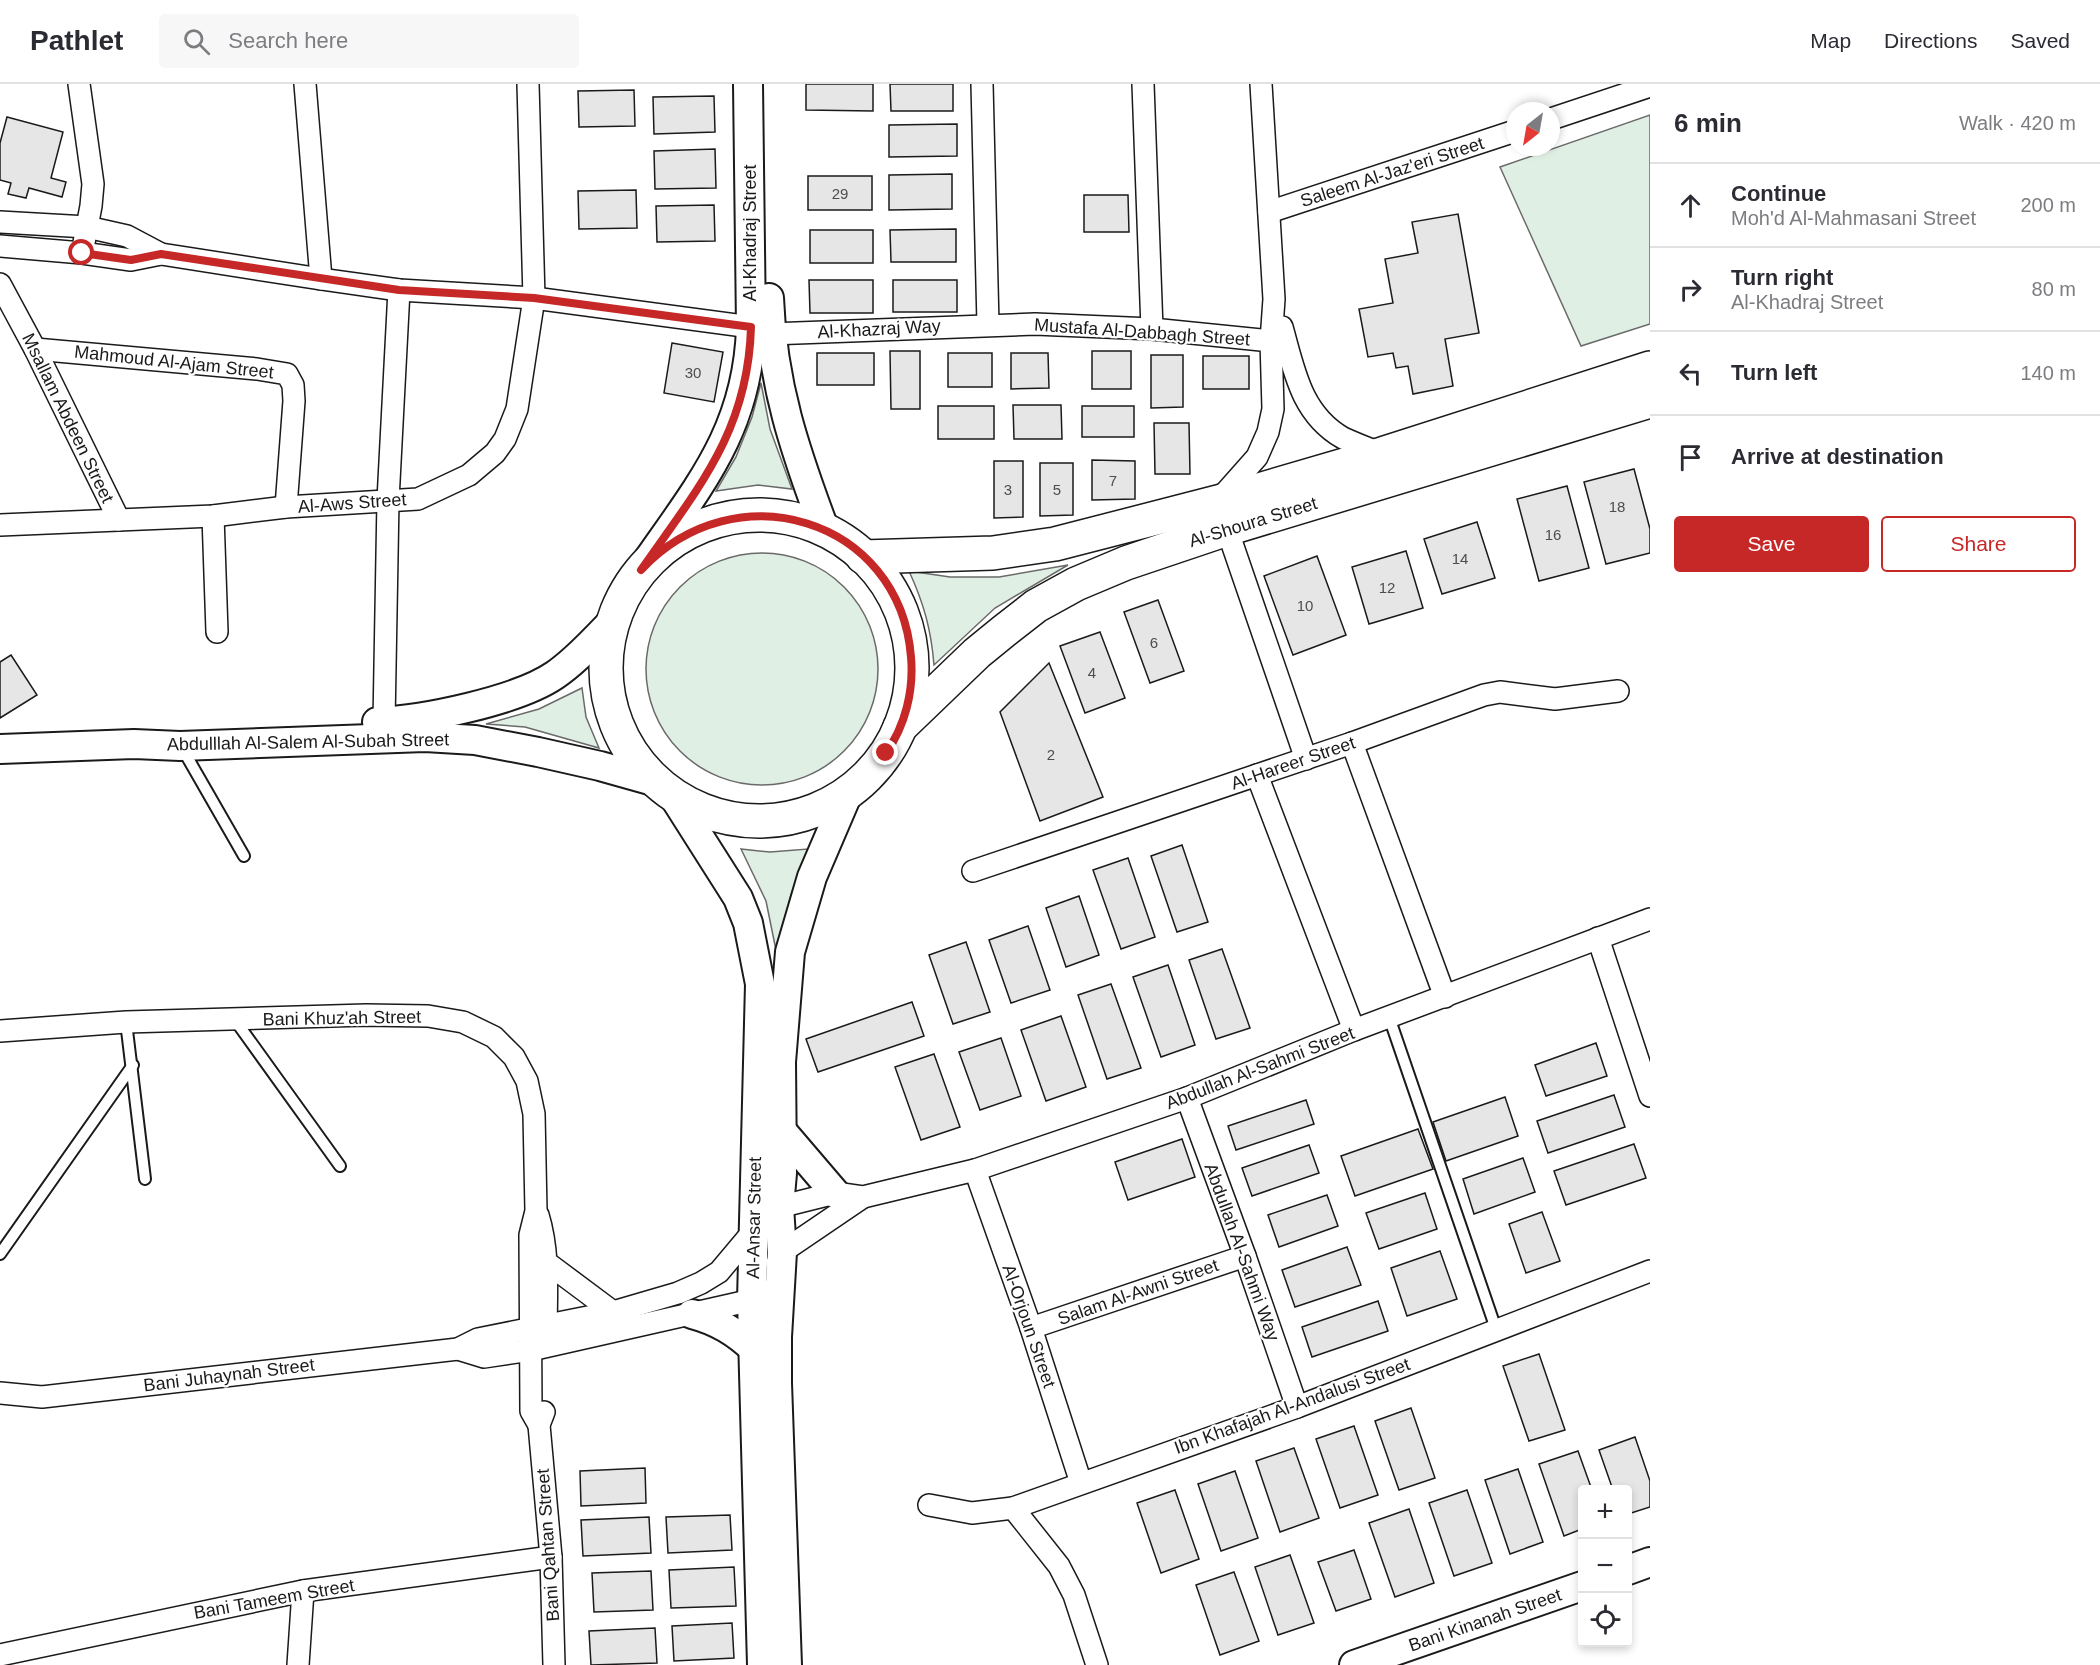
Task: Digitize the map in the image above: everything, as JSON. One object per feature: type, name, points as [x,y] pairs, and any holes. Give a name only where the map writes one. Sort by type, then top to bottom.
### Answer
[{"type":"main road","name":"Al-Shoura Street","points":[[900,727],[977,653],[1036,606],[1076,584],[1126,563],[1223,515],[1382,454],[1650,368]]},
{"type":"main road","name":"Al-Shoura Street","points":[[863,557],[993,553],[1223,515],[1646,405]]},
{"type":"main road","points":[[735,517],[785,518],[825,531],[845,542],[863,557],[881,577],[900,610],[908,636],[912,664],[906,709],[900,727],[879,764],[848,793],[826,806],[790,818],[760,821],[739,820],[718,815],[698,808],[665,788],[630,750],[611,710],[606,682],[608,643],[613,621],[627,590],[641,570],[659,552],[687,533],[710,523],[735,517]]},
{"type":"street","points":[[79,84],[93,184],[82,253]]},
{"type":"street","points":[[305,84],[321,279]]},
{"type":"street","name":"Al-Aws Street","points":[[0,525],[213,516],[286,507],[418,499],[469,475],[495,453],[505,438],[517,409],[534,298],[528,84]]},
{"type":"street","name":"Al-Khadraj Street","points":[[748,84],[760,331],[787,425],[825,531]]},
{"type":"street","name":"Al-Khadraj Street","points":[[641,570],[713,465],[729,432],[742,396],[750,353],[760,331],[763,84]]},
{"type":"street","points":[[982,84],[988,324]]},
{"type":"street","points":[[1143,84],[1152,329]]},
{"type":"street","points":[[1261,84],[1278,341],[1274,409],[1268,432],[1257,457],[1223,515],[1305,759]]},
{"type":"street","points":[[1560,116],[1650,86]]},
{"type":"street","name":"Saleem Al-Jaz'eri Street","points":[[1269,212],[1506,134]]},
{"type":"street","points":[[0,222],[87,227],[128,236],[161,254]]},
{"type":"street","points":[[0,246],[131,260],[161,254]]},
{"type":"street","name":"Al-Khazraj Way","points":[[161,254],[399,290],[534,298],[760,331],[988,324]]},
{"type":"street","name":"Msallam Abdeen Street","points":[[0,284],[35,349],[119,520]]},
{"type":"street","points":[[384,722],[388,500],[399,290]]},
{"type":"street","name":"Mustafa Al-Dabbagh Street","points":[[988,324],[1092,325],[1278,341]]},
{"type":"street","points":[[1278,341],[1302,394],[1317,418],[1345,438],[1382,454]]},
{"type":"street","name":"Mahmoud Al-Ajam Street","points":[[35,349],[257,369],[287,374],[293,385],[294,401],[286,507]]},
{"type":"street","points":[[213,516],[217,632]]},
{"type":"street","name":"Abdulllah Al-Salem Al-Subah Street","points":[[134,744],[149,735],[172,729],[384,722],[455,711],[528,689],[554,676],[575,660],[613,621]]},
{"type":"street","name":"Al-Hareer Street","points":[[973,871],[1352,743],[1484,695],[1500,692],[1555,699],[1618,691]]},
{"type":"street","name":"Abdulllah Al-Salem Al-Subah Street","points":[[0,749],[134,744],[180,746],[425,737],[475,740],[600,766],[665,788]]},
{"type":"street","points":[[1352,743],[1444,997]]},
{"type":"street","points":[[1257,775],[1354,1030]]},
{"type":"street","name":"Al-Ansar Street","points":[[665,788],[738,898],[748,922],[755,949],[760,984],[752,1300],[755,1350],[788,1665]]},
{"type":"street","name":"Al-Ansar Street","points":[[762,1665],[769,1482],[782,1252],[779,1207],[782,1173],[782,1062],[790,952],[812,877],[848,793]]},
{"type":"street","name":"Abdullah Al-Sahmi Street","points":[[782,1252],[863,1197],[975,1170],[1186,1098],[1354,1030],[1650,920]]},
{"type":"street","points":[[1598,938],[1650,1096]]},
{"type":"street","name":"Bani Khuz'ah Street","points":[[0,1031],[126,1022],[366,1015],[428,1016],[463,1022],[494,1037],[514,1057],[527,1081],[534,1114],[536,1211],[530,1235],[538,1348]]},
{"type":"street","name":"Abdullah Al-Sahmi Way","points":[[1186,1098],[1245,1256],[1297,1407]]},
{"type":"street","points":[[782,1131],[836,1192]]},
{"type":"street","name":"Al-Orjoun Street","points":[[975,1170],[1031,1328],[1081,1483]]},
{"type":"street","name":"Abdullah Al-Sahmi Street","points":[[754,1231],[766,1216],[779,1207],[836,1192],[863,1197]]},
{"type":"street","name":"Bani Khuz'ah Street","points":[[536,1211],[544,1234],[546,1262],[538,1326]]},
{"type":"street","name":"Bani Juhaynah Street","points":[[0,1394],[42,1397],[458,1349],[478,1339],[613,1312],[678,1293],[719,1272],[754,1231]]},
{"type":"street","points":[[752,1300],[759,1295],[770,1279],[782,1252]]},
{"type":"street","name":"Salam Al-Awni Street","points":[[1031,1328],[1245,1256]]},
{"type":"street","points":[[546,1262],[613,1312]]},
{"type":"street","name":"Ibn Khafajah Al-Andalusi Street","points":[[929,1505],[972,1513],[1013,1508],[1297,1407],[1650,1271]]},
{"type":"street","name":"Bani Juhaynah Street","points":[[458,1349],[484,1357],[538,1348],[752,1300]]},
{"type":"street","points":[[692,1314],[727,1327],[755,1350]]},
{"type":"street","name":"Bani Qahtan Street","points":[[538,1348],[531,1411],[539,1425],[551,1557],[554,1665]]},
{"type":"street","points":[[1013,1508],[1059,1566],[1074,1595],[1097,1665]]},
{"type":"street","name":"Bani Tameem Street","points":[[0,1654],[303,1591],[551,1557]]},
{"type":"street","points":[[1632,1569],[1650,1562]]},
{"type":"street","name":"Bani Kinanah Street","points":[[1354,1665],[1578,1587]]},
{"type":"street","points":[[298,1665],[303,1591]]},
{"type":"lane","points":[[180,746],[244,856]]},
{"type":"lane","points":[[1389,1017],[1496,1329]]},
{"type":"lane","points":[[235,1020],[340,1166]]},
{"type":"lane","points":[[126,1022],[145,1179]]},
{"type":"lane","points":[[0,1254],[133,1065]]},
{"type":"green space","points":[[1650,115],[1650,324],[1581,346],[1500,167],[1532,156],[1560,156],[1560,146]]},
{"type":"green space","points":[[761,383],[770,429],[792,489],[758,485],[716,491],[736,457],[752,417]]},
{"type":"green space","points":[[751,553],[773,553],[817,566],[836,579],[852,595],[865,614],[873,635],[878,669],[876,692],[865,724],[852,743],[836,759],[817,772],[796,780],[773,785],[751,785],[707,772],[688,759],[672,743],[659,724],[651,703],[646,680],[646,658],[659,614],[672,595],[688,579],[707,566],[728,558]]},
{"type":"green space","points":[[1068,565],[995,608],[934,665],[926,617],[909,571],[950,577],[999,577]]},
{"type":"green space","points":[[582,688],[586,717],[599,748],[525,727],[486,724],[539,709]]},
{"type":"green space","points":[[741,849],[770,852],[808,849],[791,895],[777,955],[766,901]]},
{"type":"building","points":[[806,84],[873,84],[873,111],[806,110]]},
{"type":"building","points":[[890,84],[953,84],[953,111],[891,111]]},
{"type":"building","points":[[634,90],[635,126],[579,127],[578,91]]},
{"type":"building","points":[[714,96],[715,132],[654,134],[653,97]]},
{"type":"building","points":[[7,117],[63,132],[51,178],[66,182],[62,197],[29,188],[26,198],[8,194],[11,183],[0,180],[0,143]]},
{"type":"building","points":[[957,124],[957,156],[889,157],[889,125]]},
{"type":"building","points":[[715,149],[716,188],[655,189],[654,151]]},
{"type":"building","points":[[952,174],[952,209],[889,210],[889,175]]},
{"type":"building","points":[[808,176],[872,176],[872,210],[808,210]]},
{"type":"building","points":[[636,190],[637,228],[579,229],[578,191]]},
{"type":"building","points":[[1084,195],[1128,195],[1129,232],[1084,232]]},
{"type":"building","points":[[714,205],[715,241],[657,242],[656,206]]},
{"type":"building","points":[[1458,214],[1479,333],[1445,339],[1453,386],[1413,394],[1408,366],[1396,368],[1393,353],[1368,357],[1359,309],[1393,303],[1385,259],[1418,253],[1412,222]]},
{"type":"building","points":[[956,229],[956,262],[891,262],[890,230]]},
{"type":"building","points":[[810,230],[873,230],[873,263],[810,263]]},
{"type":"building","points":[[809,280],[873,280],[873,313],[810,313]]},
{"type":"building","points":[[893,280],[957,280],[957,312],[893,312]]},
{"type":"building","points":[[672,343],[723,352],[714,402],[664,393]]},
{"type":"building","points":[[890,351],[920,351],[920,409],[891,409]]},
{"type":"building","points":[[1092,351],[1131,351],[1131,389],[1092,389]]},
{"type":"building","points":[[817,353],[874,353],[874,385],[817,385]]},
{"type":"building","points":[[948,353],[992,353],[992,387],[948,387]]},
{"type":"building","points":[[1011,353],[1048,353],[1049,388],[1011,389]]},
{"type":"building","points":[[1151,355],[1183,355],[1183,407],[1151,408]]},
{"type":"building","points":[[1203,356],[1249,356],[1249,389],[1203,389]]},
{"type":"building","points":[[1013,405],[1061,405],[1062,439],[1014,439]]},
{"type":"building","points":[[938,406],[994,406],[994,439],[938,439]]},
{"type":"building","points":[[1082,406],[1134,406],[1134,437],[1082,437]]},
{"type":"building","points":[[1154,423],[1189,423],[1190,474],[1155,474]]},
{"type":"building","points":[[1092,460],[1135,461],[1135,499],[1092,500]]},
{"type":"building","points":[[994,461],[1023,461],[1023,517],[994,518]]},
{"type":"building","points":[[1040,463],[1073,463],[1073,515],[1040,516]]},
{"type":"building","points":[[1634,469],[1650,529],[1650,553],[1606,564],[1584,482]]},
{"type":"building","points":[[1567,486],[1589,568],[1539,581],[1517,499]]},
{"type":"building","points":[[1477,522],[1495,578],[1442,594],[1424,539]]},
{"type":"building","points":[[1406,551],[1423,608],[1369,624],[1352,567]]},
{"type":"building","points":[[1317,556],[1346,635],[1293,655],[1264,576]]},
{"type":"building","points":[[1158,600],[1184,671],[1150,683],[1124,612]]},
{"type":"building","points":[[1100,632],[1125,698],[1085,713],[1060,646]]},
{"type":"building","points":[[11,655],[37,695],[0,718],[0,662]]},
{"type":"building","points":[[1049,663],[1103,797],[1040,821],[1000,712]]},
{"type":"building","points":[[1182,845],[1208,922],[1177,932],[1151,856]]},
{"type":"building","points":[[1128,858],[1155,937],[1121,949],[1093,870]]},
{"type":"building","points":[[1079,896],[1099,955],[1066,967],[1046,908]]},
{"type":"building","points":[[1028,926],[1050,990],[1011,1003],[989,940]]},
{"type":"building","points":[[966,942],[990,1012],[953,1024],[929,955]]},
{"type":"building","points":[[1222,949],[1250,1028],[1216,1039],[1189,960]]},
{"type":"building","points":[[1168,965],[1195,1045],[1161,1057],[1133,977]]},
{"type":"building","points":[[1111,984],[1141,1068],[1107,1079],[1078,995]]},
{"type":"building","points":[[912,1002],[924,1036],[818,1072],[806,1039]]},
{"type":"building","points":[[1061,1016],[1086,1087],[1046,1101],[1021,1030]]},
{"type":"building","points":[[1001,1038],[1021,1096],[980,1110],[959,1052]]},
{"type":"building","points":[[1596,1043],[1607,1076],[1546,1096],[1535,1065]]},
{"type":"building","points":[[934,1054],[960,1127],[921,1140],[895,1067]]},
{"type":"building","points":[[1614,1095],[1625,1127],[1548,1153],[1537,1121]]},
{"type":"building","points":[[1505,1097],[1518,1136],[1446,1161],[1433,1122]]},
{"type":"building","points":[[1306,1100],[1314,1124],[1236,1150],[1228,1126]]},
{"type":"building","points":[[1418,1129],[1433,1169],[1355,1196],[1341,1156]]},
{"type":"building","points":[[1182,1139],[1195,1177],[1128,1200],[1115,1162]]},
{"type":"building","points":[[1634,1144],[1646,1178],[1566,1205],[1554,1171]]},
{"type":"building","points":[[1309,1145],[1319,1173],[1252,1196],[1242,1168]]},
{"type":"building","points":[[1523,1158],[1535,1192],[1474,1214],[1463,1179]]},
{"type":"building","points":[[1425,1193],[1437,1229],[1379,1249],[1366,1213]]},
{"type":"building","points":[[1327,1195],[1338,1226],[1279,1247],[1268,1215]]},
{"type":"building","points":[[1542,1212],[1560,1261],[1526,1273],[1509,1224]]},
{"type":"building","points":[[1347,1247],[1361,1285],[1295,1307],[1282,1270]]},
{"type":"building","points":[[1440,1251],[1457,1299],[1407,1316],[1391,1268]]},
{"type":"building","points":[[1378,1301],[1388,1331],[1312,1357],[1302,1327]]},
{"type":"building","points":[[1539,1354],[1565,1430],[1529,1441],[1503,1366]]},
{"type":"building","points":[[1411,1408],[1435,1478],[1399,1490],[1375,1421]]},
{"type":"building","points":[[1354,1426],[1378,1495],[1340,1508],[1316,1439]]},
{"type":"building","points":[[1635,1437],[1650,1481],[1650,1507],[1632,1513],[1632,1485],[1611,1485],[1599,1450]]},
{"type":"building","points":[[1294,1448],[1319,1518],[1280,1532],[1256,1461]]},
{"type":"building","points":[[1578,1451],[1590,1485],[1578,1485],[1578,1531],[1564,1536],[1539,1464]]},
{"type":"building","points":[[645,1468],[646,1503],[581,1506],[580,1471]]},
{"type":"building","points":[[1518,1469],[1543,1542],[1510,1554],[1485,1480]]},
{"type":"building","points":[[1235,1471],[1258,1538],[1221,1551],[1198,1484]]},
{"type":"building","points":[[1175,1490],[1199,1559],[1161,1573],[1137,1503]]},
{"type":"building","points":[[1467,1490],[1492,1563],[1454,1576],[1429,1503]]},
{"type":"building","points":[[1409,1509],[1434,1583],[1395,1597],[1369,1523]]},
{"type":"building","points":[[730,1515],[732,1550],[668,1553],[666,1517]]},
{"type":"building","points":[[649,1517],[651,1553],[583,1556],[581,1520]]},
{"type":"building","points":[[1354,1550],[1371,1599],[1336,1611],[1318,1562]]},
{"type":"building","points":[[1290,1555],[1314,1623],[1278,1635],[1255,1567]]},
{"type":"building","points":[[734,1567],[736,1606],[671,1608],[669,1570]]},
{"type":"building","points":[[651,1571],[653,1610],[594,1612],[592,1573]]},
{"type":"building","points":[[1234,1572],[1259,1641],[1220,1655],[1196,1585]]},
{"type":"building","points":[[732,1623],[734,1658],[674,1661],[672,1626]]},
{"type":"building","points":[[655,1628],[657,1663],[591,1665],[589,1631]]},
{"type":"route","points":[[82,253],[131,260],[161,254],[399,290],[534,298],[751,327],[750,353],[742,396],[729,432],[713,465],[641,570],[659,552],[687,533],[710,523],[735,517],[785,518],[810,525],[845,542],[870,563],[887,585],[900,610],[910,645],[912,673],[910,691],[897,735],[886,753]]}]
